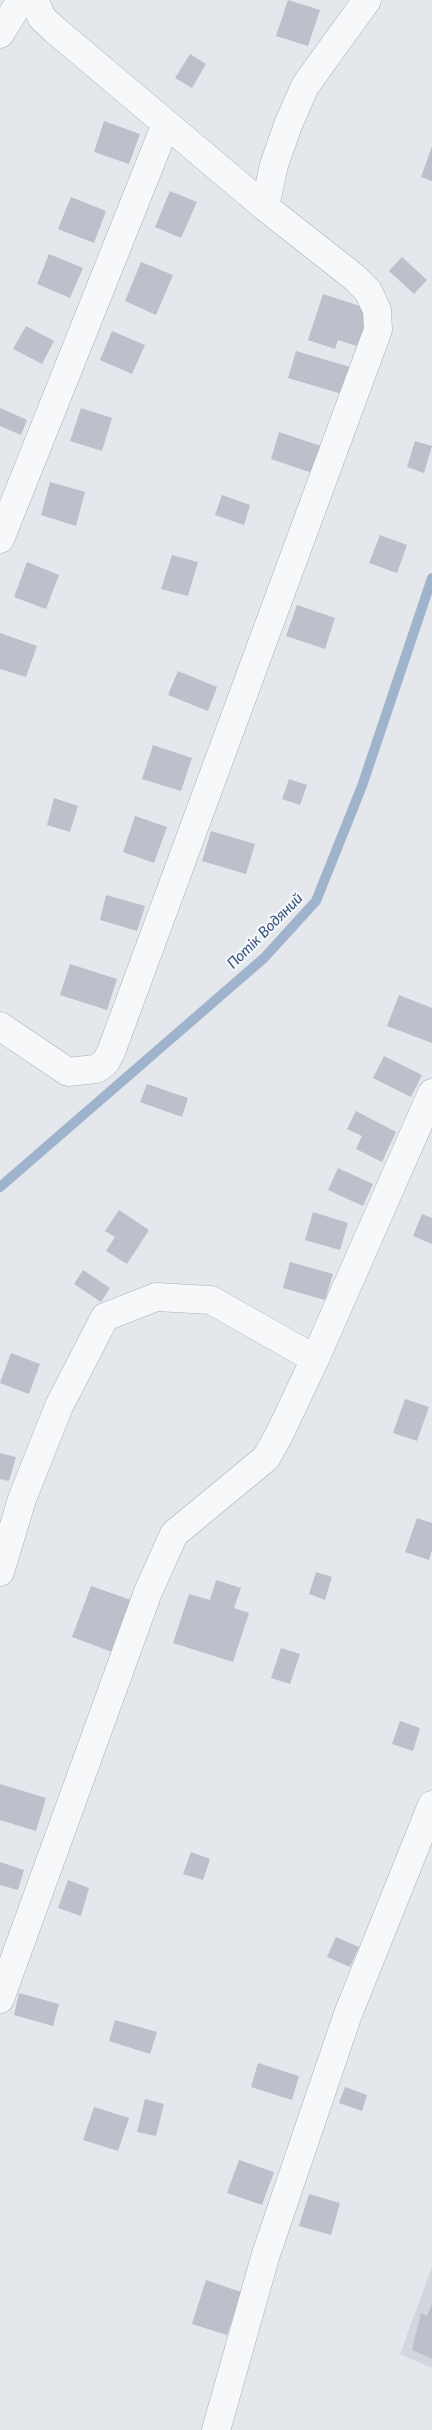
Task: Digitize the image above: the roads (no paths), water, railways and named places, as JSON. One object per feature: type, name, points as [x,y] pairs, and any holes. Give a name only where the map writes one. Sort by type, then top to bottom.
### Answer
[{"type":"street","points":[[0,34],[21,0]]},
{"type":"street","points":[[0,1026],[68,1072],[96,1068],[105,1063],[111,1052],[378,330],[377,310],[368,291],[354,277],[265,206],[55,30],[42,18],[34,0]]},
{"type":"street","points":[[265,206],[274,165],[288,125],[305,86],[368,0]]},
{"type":"street","points":[[0,539],[166,124]]},
{"type":"street","points":[[0,1999],[148,1592],[174,1534],[266,1458],[280,1435],[432,1093]]},
{"type":"street","points":[[0,1572],[22,1499],[59,1406],[104,1317],[156,1297],[211,1300],[315,1359]]},
{"type":"street","points":[[216,2430],[266,2254],[345,2023],[432,1805]]},
{"type":"waterway","name":"Потік Водяний","points":[[0,1187],[264,958],[316,901],[362,786],[432,578]]}]
